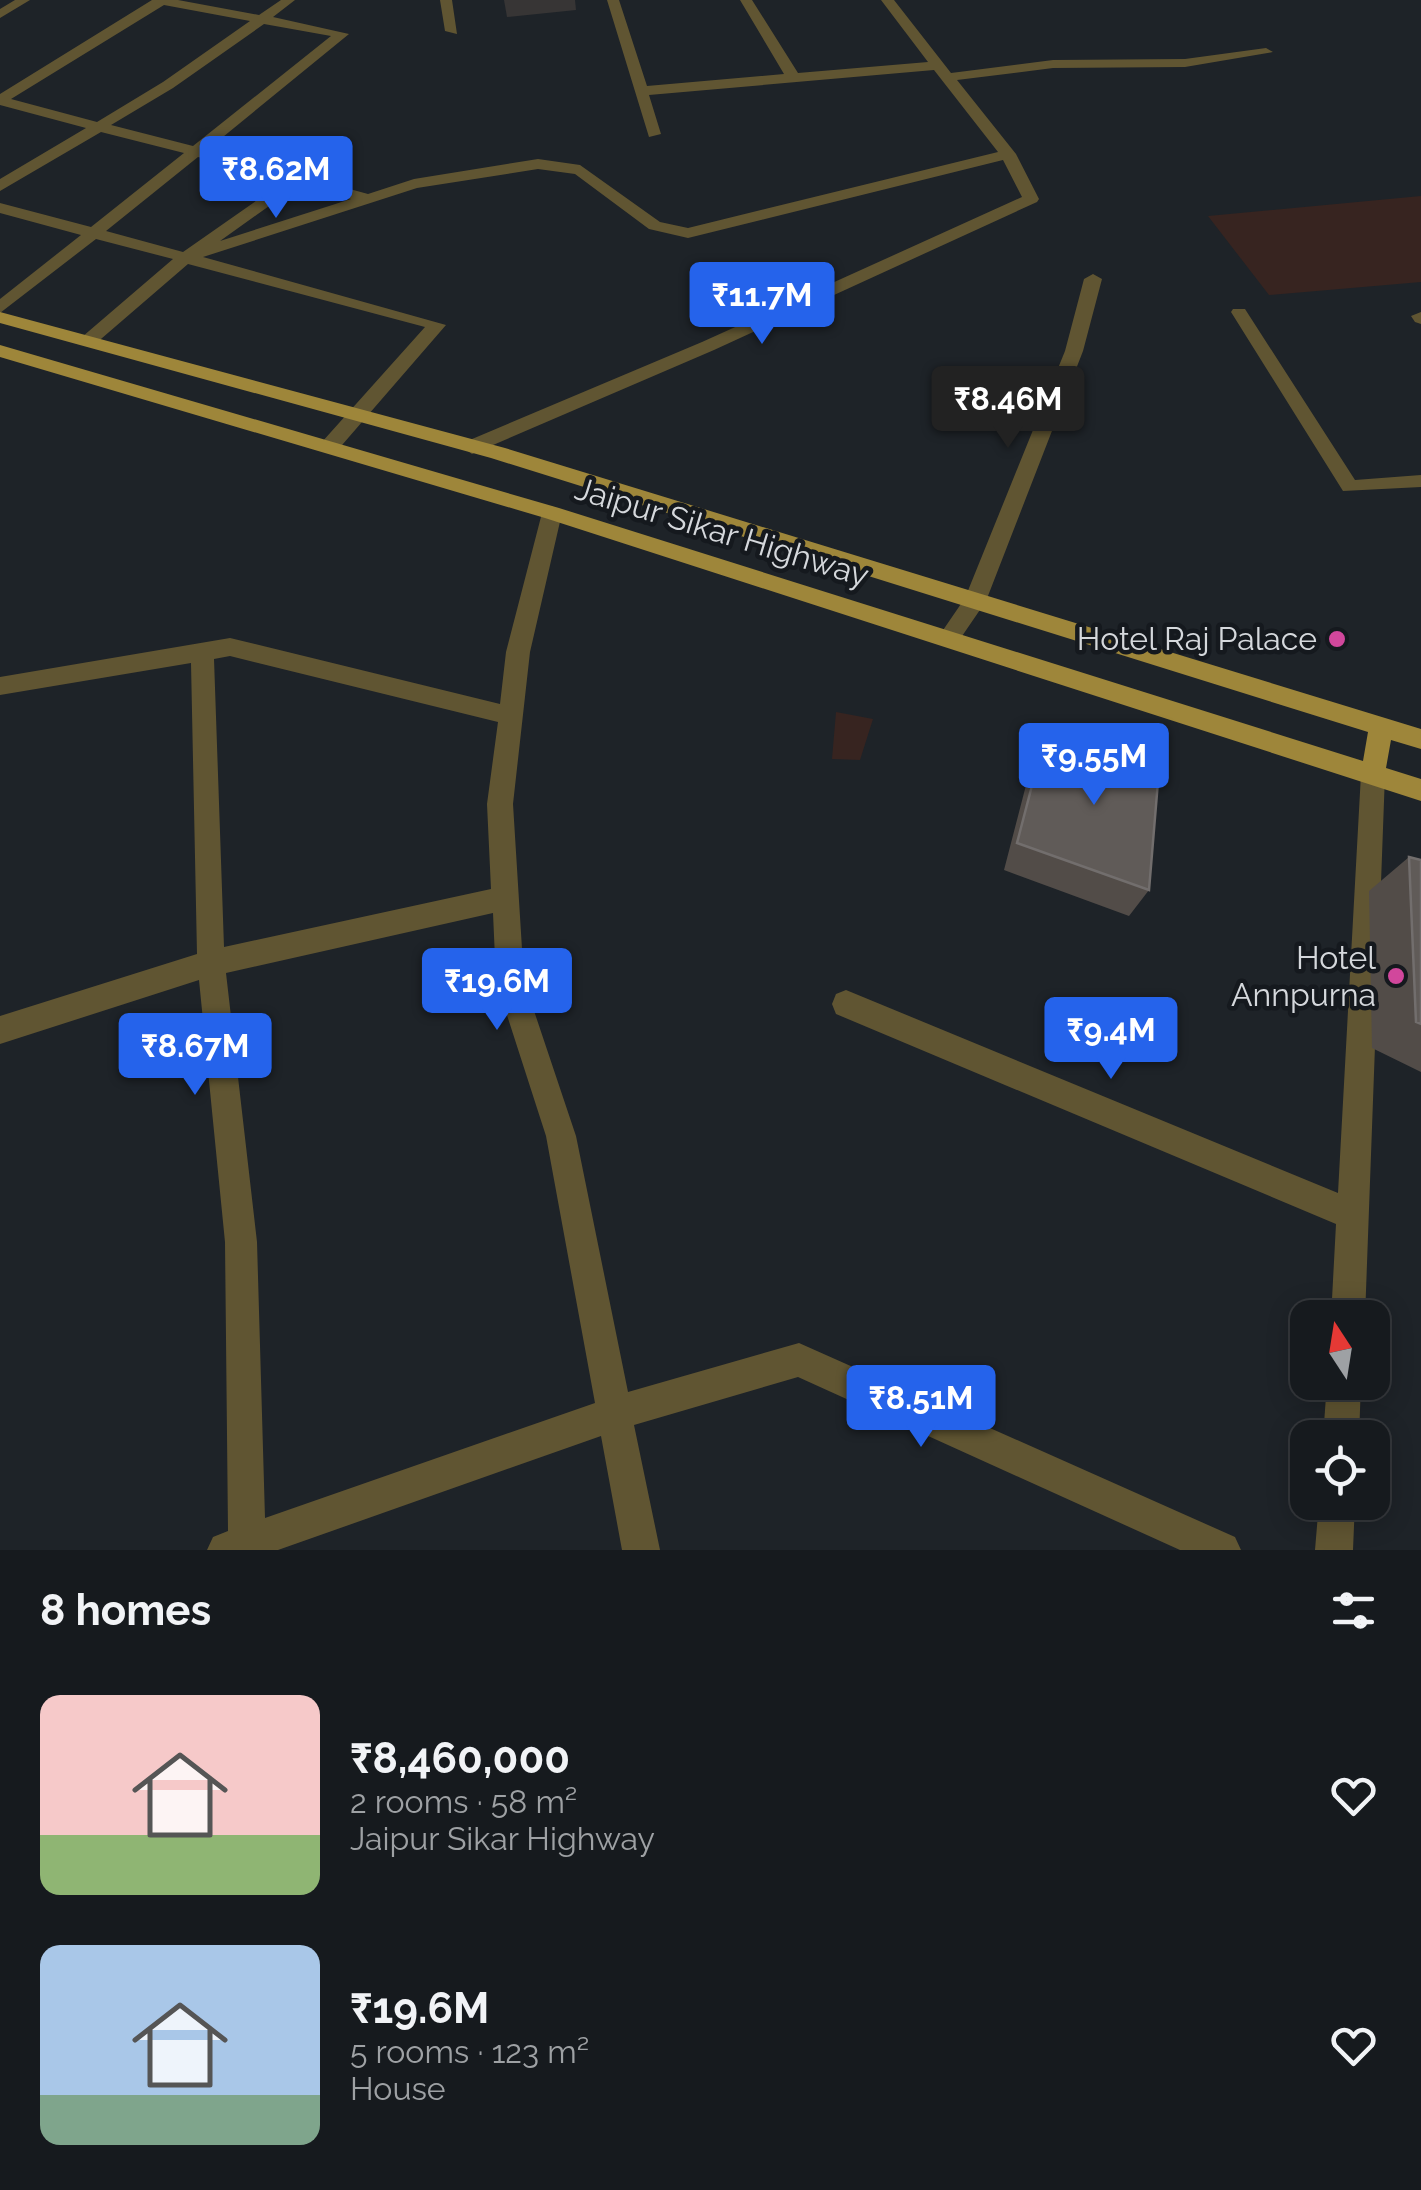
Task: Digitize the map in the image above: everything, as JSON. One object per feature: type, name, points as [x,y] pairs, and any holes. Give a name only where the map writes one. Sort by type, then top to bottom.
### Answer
[{"type":"main road","name":"Jaipur Sikar Highway","points":[[0,316],[472,446],[1421,738]]},
{"type":"main road","name":"Jaipur Sikar Highway","points":[[0,351],[552,513],[950,636],[1421,790]]},
{"type":"main road","points":[[1372,774],[1381,726]]},
{"type":"street","points":[[0,14],[24,0]]},
{"type":"street","points":[[0,100],[160,0],[342,34],[0,308]]},
{"type":"street","points":[[0,186],[90,128],[168,85],[289,0]]},
{"type":"street","points":[[446,0],[452,31]]},
{"type":"street","points":[[613,0],[654,134]]},
{"type":"street","points":[[746,0],[793,77]]},
{"type":"street","points":[[472,446],[1031,199],[1008,154],[887,0]]},
{"type":"street","points":[[642,90],[793,77],[1053,64],[1185,63],[1266,52]]},
{"type":"street","points":[[0,100],[90,128],[194,149],[369,198]]},
{"type":"street","points":[[186,258],[445,176],[556,164],[580,170],[655,226],[688,233],[1008,154]]},
{"type":"street","points":[[88,341],[186,258],[298,178]]},
{"type":"street","points":[[0,208],[437,326],[329,447]]},
{"type":"street","points":[[950,636],[975,601],[1074,351],[1093,278]]},
{"type":"street","points":[[552,513],[518,652],[500,804],[510,981],[561,1136],[640,1550]]},
{"type":"street","points":[[0,686],[230,647],[511,716]]},
{"type":"street","points":[[202,652],[211,962],[241,1242],[237,1547],[616,1414],[799,1360],[1222,1550]]},
{"type":"street","points":[[1349,1300],[1372,774]]},
{"type":"street","points":[[0,1030],[211,962],[506,898]]},
{"type":"street","points":[[846,1004],[1354,1215]]},
{"type":"street","points":[[1334,1550],[1336,1520]]},
{"type":"lane","points":[[1239,312],[1350,486],[1421,481]]},
{"type":"shaded area","points":[[1421,196],[1421,282],[1269,295],[1208,216]]},
{"type":"shaded area","points":[[836,712],[873,719],[860,760],[832,759]]},
{"type":"building","points":[[1046,732],[1160,757],[1149,890],[1017,843]]},
{"type":"building","points":[[1409,857],[1421,860],[1421,1024],[1416,1022]]},
{"type":"place","name":"Hotel Raj Palace","points":[[1337,639]]},
{"type":"place","name":"Hotel Annpurna","points":[[1396,976]]}]
